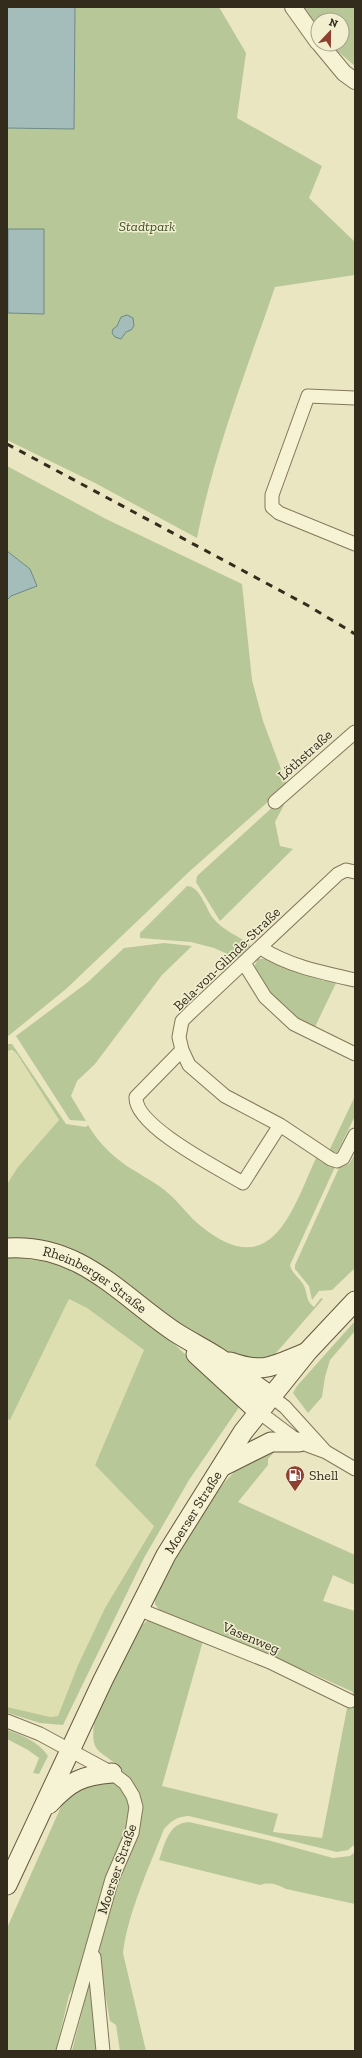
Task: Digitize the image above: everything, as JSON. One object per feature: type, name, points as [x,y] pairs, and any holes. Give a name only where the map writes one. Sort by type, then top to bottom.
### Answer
[{"type":"main road","name":"Rheinberger Straße","points":[[7,1248],[39,1250],[77,1262],[97,1272],[174,1331],[219,1358],[271,1396]]},
{"type":"main road","name":"Moerser Straße","points":[[7,1885],[70,1750],[138,1609],[166,1555],[258,1412],[308,1351],[355,1301]]},
{"type":"main road","name":"Rheinberger Straße","points":[[174,1331],[258,1412]]},
{"type":"main road","points":[[219,1358],[249,1368],[266,1368],[308,1351]]},
{"type":"main road","points":[[222,1467],[270,1442],[299,1442]]},
{"type":"main road","points":[[41,1812],[62,1790],[80,1778],[93,1774],[112,1773]]},
{"type":"street","points":[[293,7],[310,31]]},
{"type":"street","points":[[326,52],[344,73],[355,81]]},
{"type":"street","points":[[355,398],[308,396],[272,495],[272,507],[279,513],[355,544]]},
{"type":"street","name":"Löthstraße","points":[[275,802],[355,732]]},
{"type":"street","name":"Bela-von-Glinde-Straße","points":[[355,872],[346,870],[338,874],[182,1022],[179,1037],[182,1050],[189,1066],[226,1096],[280,1124],[331,1159],[340,1161],[346,1154],[355,1135]]},
{"type":"street","points":[[261,948],[269,953],[299,965],[355,980]]},
{"type":"street","points":[[244,963],[265,996],[294,1024],[355,1054]]},
{"type":"street","points":[[182,1050],[136,1097],[136,1103],[144,1117],[159,1131],[243,1183],[280,1124]]},
{"type":"street","points":[[271,1396],[284,1407],[326,1452]]},
{"type":"street","points":[[258,1412],[299,1442],[326,1452],[355,1468]]},
{"type":"street","name":"Vasenweg","points":[[138,1609],[270,1662],[350,1701]]},
{"type":"street","name":"Moerser Straße","points":[[7,1721],[23,1726],[112,1773],[125,1783],[133,1796],[136,1807],[132,1833],[112,1879],[63,2051]]},
{"type":"street","name":"Moerser Straße","points":[[93,1949],[103,2051]]},
{"type":"green space","name":"Stadtpark","points":[[7,7],[219,7],[246,53],[237,118],[322,166],[309,198],[355,242],[355,275],[275,287],[242,380],[212,474],[197,538],[95,483],[7,440]]},
{"type":"green space","points":[[301,7],[355,7],[355,66],[338,52],[350,52],[350,12],[310,12],[310,20]]},
{"type":"green space","points":[[7,466],[106,519],[242,584],[252,680],[263,721],[287,785],[191,870],[66,989],[7,1037],[7,600],[30,569],[7,551]]},
{"type":"green space","points":[[283,803],[284,805],[275,822],[280,846],[293,849],[220,921],[196,882],[197,876],[276,804]]},
{"type":"green space","points":[[187,886],[196,890],[217,923],[251,946],[239,959],[214,948],[191,942],[140,938],[140,933]]},
{"type":"green space","points":[[164,943],[192,946],[162,975],[95,1064],[77,1081],[71,1096],[86,1121],[70,1120],[16,1036],[88,982],[124,948]]},
{"type":"green space","points":[[268,958],[290,966],[294,971],[324,981],[330,978],[338,979],[313,1031],[274,1001],[253,969],[258,959]]},
{"type":"green space","points":[[7,1044],[12,1044],[66,1124],[86,1127],[88,1125],[97,1139],[115,1157],[164,1190],[197,1223],[226,1242],[246,1247],[263,1244],[276,1233],[288,1218],[316,1158],[323,1163],[325,1160],[335,1167],[290,1265],[292,1271],[303,1284],[311,1305],[314,1307],[321,1298],[323,1299],[276,1353],[271,1361],[236,1362],[183,1327],[96,1261],[77,1252],[35,1239],[7,1238],[7,1184],[18,1167],[59,1120],[17,1054],[12,1050],[7,1051]]},
{"type":"green space","points":[[8,1050],[17,1054],[59,1120],[18,1167],[7,1184]]},
{"type":"green space","points":[[355,1096],[355,1116],[337,1153],[329,1151]]},
{"type":"green space","points":[[355,1154],[355,1268],[332,1290],[319,1291],[312,1300],[309,1286],[295,1269],[295,1265],[339,1168],[349,1164]]},
{"type":"green space","points":[[7,1256],[22,1256],[63,1264],[127,1303],[170,1340],[240,1406],[189,1480],[144,1558],[63,1725],[40,1723],[8,1713],[7,1707],[50,1717],[58,1716],[78,1665],[105,1608],[154,1526],[95,1465],[144,1350],[87,1308],[69,1299],[10,1420],[7,1419]]},
{"type":"green space","points":[[69,1299],[87,1308],[144,1350],[95,1465],[154,1525],[105,1608],[78,1665],[58,1716],[50,1717],[7,1707],[7,1419],[10,1420]]},
{"type":"green space","points":[[355,1321],[355,1331],[330,1360],[325,1377],[322,1397],[308,1413],[293,1393],[297,1386]]},
{"type":"green space","points":[[277,1449],[268,1459],[268,1465],[238,1502],[355,1555],[355,1585],[333,1575],[323,1601],[355,1611],[355,1844],[348,1850],[337,1852],[189,1816],[178,1818],[169,1824],[164,1829],[134,1906],[129,1922],[123,1953],[146,2051],[120,2051],[116,2025],[110,2021],[98,1954],[138,1796],[124,1773],[97,1749],[93,1739],[93,1731],[94,1720],[137,1629],[147,1621],[155,1618],[203,1641],[162,1786],[278,1814],[273,1832],[322,1838],[348,1703],[353,1692],[311,1673],[160,1611],[155,1604],[155,1596],[183,1546],[221,1486],[237,1469]]},
{"type":"green space","points":[[7,1730],[35,1743],[48,1756],[39,1774],[33,1773],[39,1758],[28,1750],[7,1739]]},
{"type":"green space","points":[[112,1782],[121,1788],[128,1798],[131,1808],[130,1823],[101,1892],[78,1982],[69,1995],[56,2051],[7,2051],[7,1928],[64,1800],[75,1786]]},
{"type":"green space","points":[[189,1822],[271,1841],[333,1858],[350,1856],[355,1852],[355,1904],[286,1889],[273,1884],[260,1885],[159,1860],[168,1835],[176,1826]]},
{"type":"green space","points":[[91,1986],[99,2051],[72,2051],[88,1988]]},
{"type":"water","points":[[7,7],[75,7],[74,129],[7,128]]},
{"type":"water","points":[[8,229],[44,229],[44,314],[8,313]]},
{"type":"water","points":[[127,315],[133,318],[134,326],[131,330],[126,332],[121,339],[115,337],[112,333],[113,329],[117,326],[121,317]]},
{"type":"water","points":[[7,551],[30,569],[37,586],[11,596],[7,600]]},
{"type":"railway","points":[[7,444],[307,605],[355,634]]},
{"type":"place","name":"Shell","points":[[295,1492]]}]
